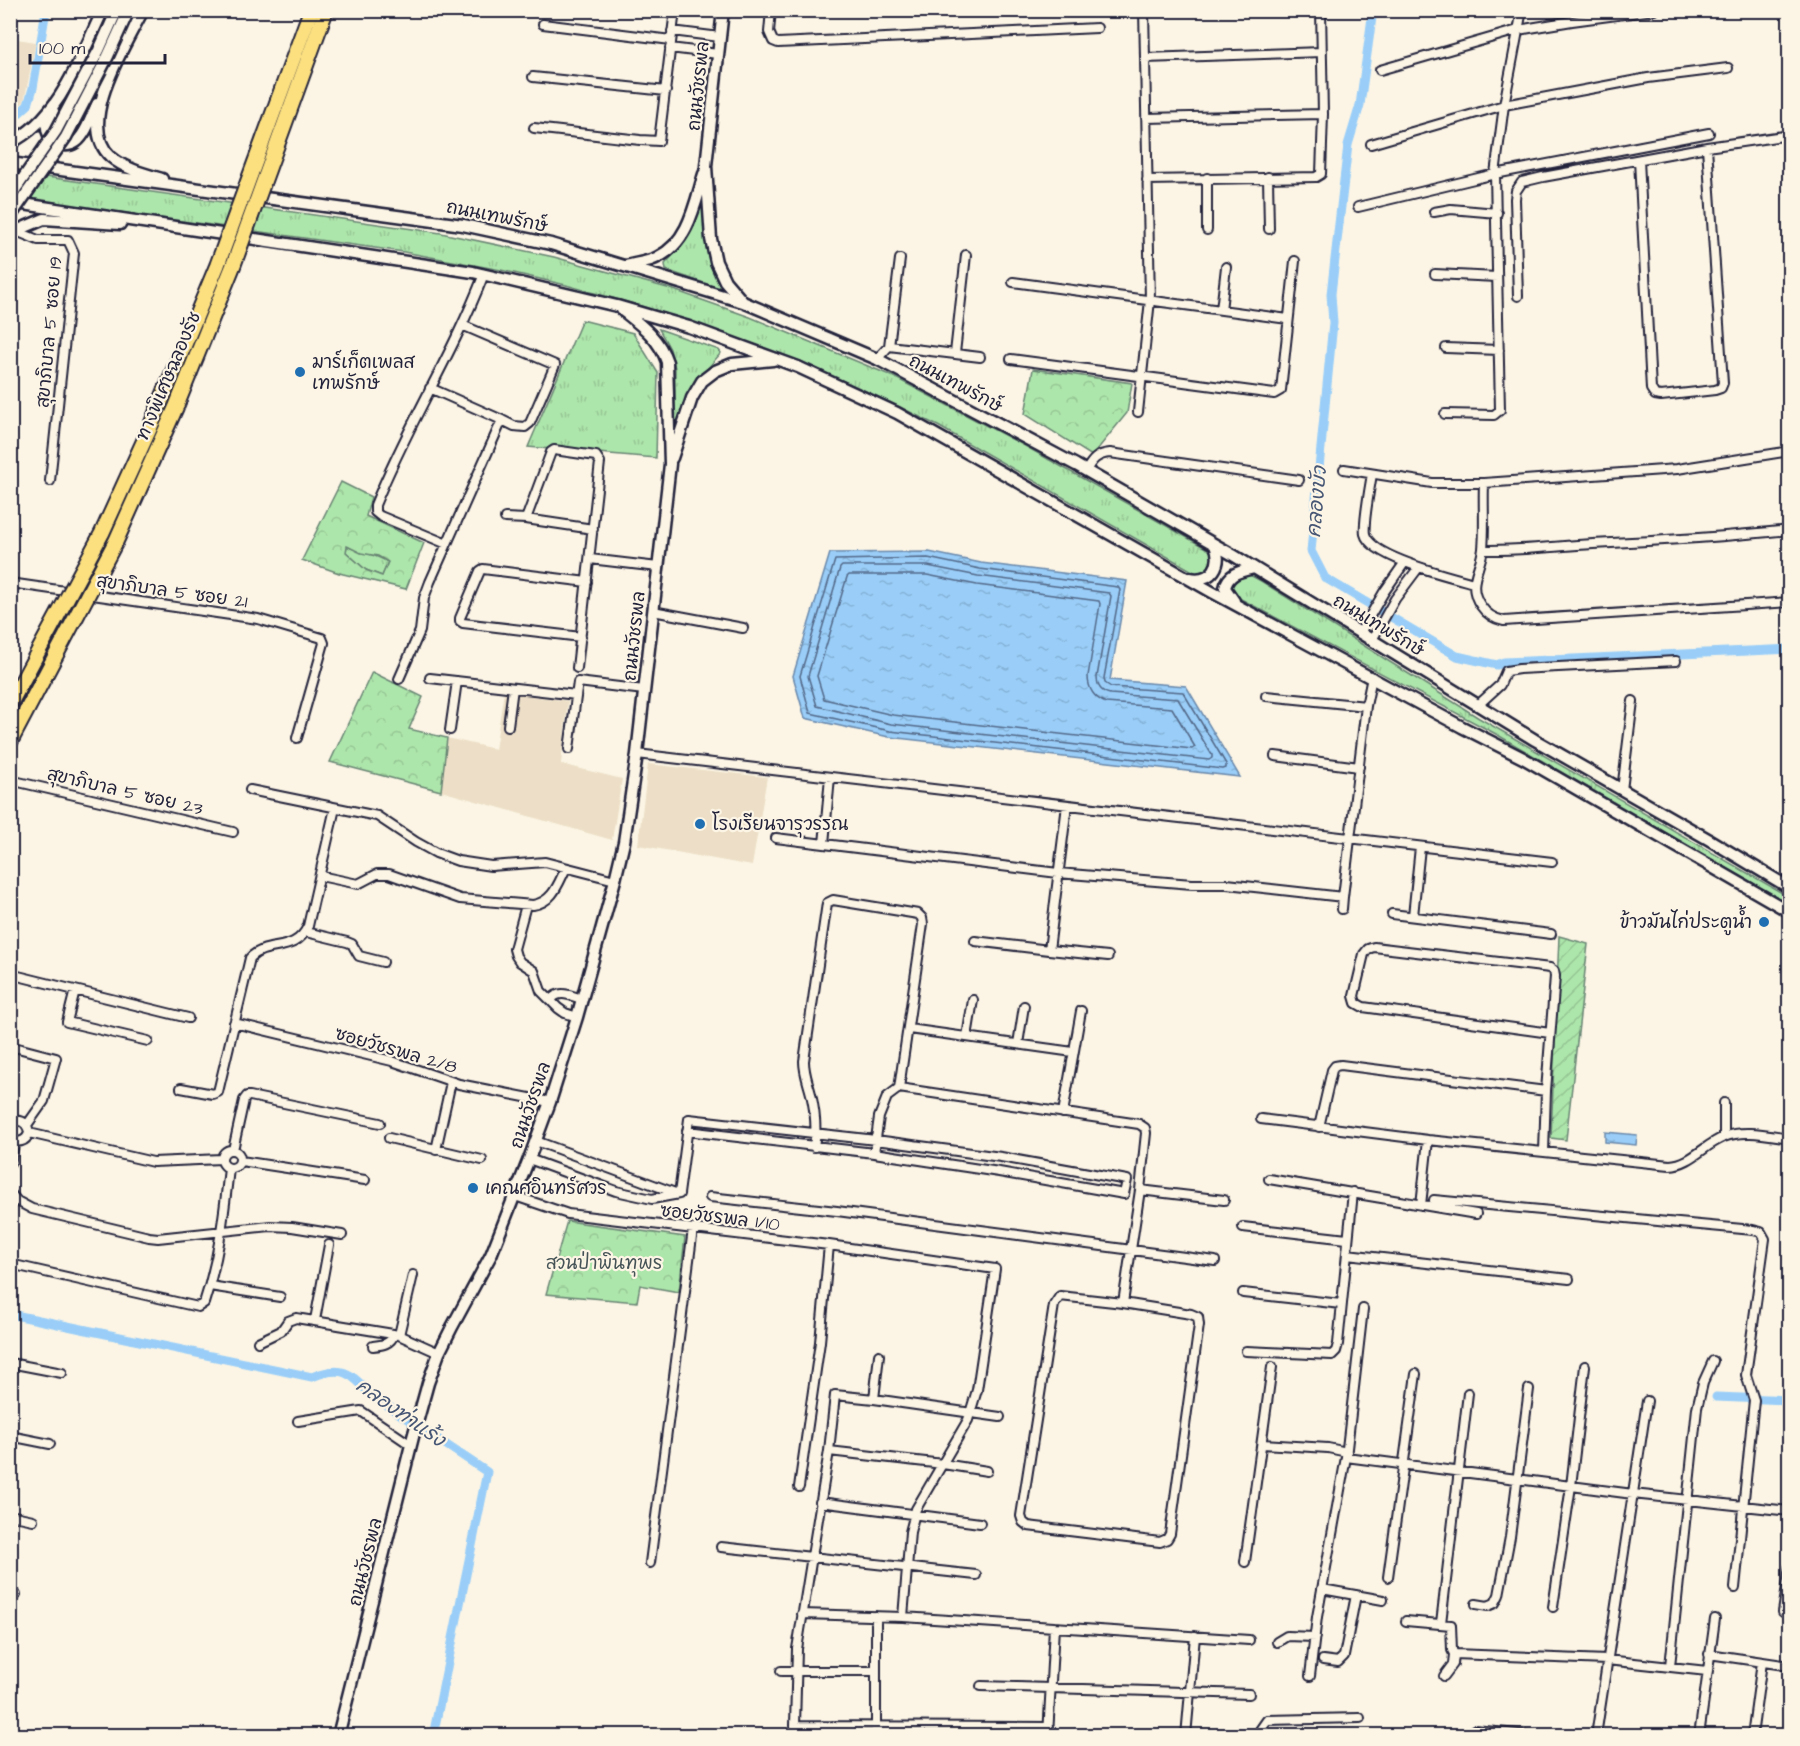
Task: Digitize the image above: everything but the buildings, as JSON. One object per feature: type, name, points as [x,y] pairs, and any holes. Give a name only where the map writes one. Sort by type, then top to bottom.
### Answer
[{"type":"highway","name":"ทางพิเศษฉลองรัช","points":[[10,704],[102,533],[148,430],[217,266],[311,10]]},
{"type":"highway","name":"ทางพิเศษฉลองรัช","points":[[10,742],[116,541],[176,407],[233,266],[326,10]]},
{"type":"main road","points":[[103,10],[47,125],[49,136],[53,141],[64,146],[79,140],[143,10]]},
{"type":"main road","points":[[10,197],[56,131],[99,50],[117,10]]},
{"type":"main road","points":[[10,217],[66,136],[129,10]]},
{"type":"main road","name":"ถนนวัชรพล","points":[[723,10],[706,166],[711,239],[716,262],[725,281],[743,302]]},
{"type":"main road","points":[[10,143],[39,124],[66,87]]},
{"type":"main road","points":[[105,88],[98,129],[100,140],[109,155],[123,165],[192,189]]},
{"type":"main road","name":"ถนนเทพรักษ์","points":[[10,163],[463,225],[551,244],[743,302],[877,358],[1086,471],[1254,568],[1478,705],[1790,888]]},
{"type":"main road","name":"ถนนวัชรพล","points":[[626,266],[657,258],[670,250],[687,228],[706,166]]},
{"type":"main road","points":[[10,202],[484,274],[617,306],[689,327],[798,367],[897,413],[1188,578],[1523,758],[1790,912]]},
{"type":"main road","points":[[13,234],[44,219],[183,228]]},
{"type":"main road","name":"ถนนวัชรพล","points":[[338,1736],[420,1410],[440,1353],[490,1255],[536,1141],[577,1017],[624,842],[637,753],[670,464],[667,362],[663,349],[650,332],[617,306]]},
{"type":"main road","name":"ถนนวัชรพล","points":[[670,464],[692,398],[702,381],[715,371],[732,364],[776,360]]},
{"type":"main road","points":[[1188,578],[1198,580],[1213,572],[1217,564],[1218,552],[1215,545]]},
{"type":"main road","points":[[1238,605],[1228,595],[1225,588],[1226,581],[1239,571],[1254,568]]},
{"type":"street","points":[[534,128],[658,141],[675,10]]},
{"type":"street","points":[[771,10],[769,32],[773,41],[778,43],[1097,28]]},
{"type":"street","points":[[1138,412],[1150,300],[1144,10]]},
{"type":"street","points":[[1147,180],[1316,177],[1321,174],[1323,114],[1321,10]]},
{"type":"street","points":[[1445,414],[1494,415],[1500,410],[1495,174],[1504,105],[1522,10]]},
{"type":"street","points":[[1380,70],[1518,30],[1654,10]]},
{"type":"street","points":[[543,24],[671,39],[720,37]]},
{"type":"street","points":[[671,39],[718,54]]},
{"type":"street","points":[[1145,58],[1322,52]]},
{"type":"street","points":[[1371,144],[1504,105],[1638,80],[1728,68]]},
{"type":"street","points":[[533,77],[666,91]]},
{"type":"street","points":[[1146,118],[1323,114]]},
{"type":"street","points":[[1358,207],[1495,174],[1709,133]]},
{"type":"street","points":[[1518,296],[1515,199],[1518,185],[1522,182],[1707,147],[1790,135]]},
{"type":"street","points":[[1639,160],[1651,389],[1655,394],[1661,396],[1715,390],[1721,388],[1723,383],[1707,147]]},
{"type":"street","points":[[1268,177],[1269,228]]},
{"type":"street","points":[[1207,178],[1207,230]]},
{"type":"street","points":[[1434,212],[1451,209],[1497,213]]},
{"type":"street","name":"สุขาภิบาล 5 ซอย 19","points":[[13,234],[38,240],[68,240],[74,253],[50,481]]},
{"type":"street","points":[[955,354],[966,255]]},
{"type":"street","points":[[877,358],[889,346],[900,259]]},
{"type":"street","points":[[1011,359],[1278,393],[1281,390],[1294,261]]},
{"type":"street","points":[[1221,310],[1226,267]]},
{"type":"street","points":[[447,544],[375,512],[375,505],[462,325],[484,274]]},
{"type":"street","points":[[1435,274],[1497,277]]},
{"type":"street","points":[[1013,282],[1288,319]]},
{"type":"street","points":[[430,388],[514,426],[525,427],[530,423],[555,365],[462,325]]},
{"type":"street","points":[[889,346],[980,357]]},
{"type":"street","points":[[1446,348],[1499,350]]},
{"type":"street","points":[[399,679],[420,631],[424,598],[502,420]]},
{"type":"street","points":[[526,519],[551,452],[554,450],[596,456],[600,462],[577,668]]},
{"type":"street","points":[[1344,469],[1432,483],[1484,483],[1677,469],[1790,451]]},
{"type":"street","points":[[1086,471],[1091,461],[1099,454],[1110,453],[1299,480]]},
{"type":"street","points":[[1372,474],[1365,534],[1371,544],[1405,562],[1474,583]]},
{"type":"street","points":[[1484,483],[1483,550],[1473,588],[1480,605],[1495,619],[1504,621],[1790,602]]},
{"type":"street","points":[[505,518],[593,529]]},
{"type":"street","points":[[1483,550],[1730,537],[1790,530]]},
{"type":"street","points":[[590,558],[658,567]]},
{"type":"street","points":[[1360,633],[1405,562]]},
{"type":"street","points":[[1372,640],[1395,599],[1419,567]]},
{"type":"street","points":[[580,637],[463,623],[460,618],[483,569],[587,582]]},
{"type":"street","name":"สุขาภิบาล 5 ซอย 21","points":[[10,583],[258,619],[322,638],[324,643],[297,738]]},
{"type":"street","points":[[653,611],[743,628]]},
{"type":"street","points":[[1478,705],[1500,685],[1506,671],[1515,669],[1676,661]]},
{"type":"street","points":[[1342,909],[1366,706],[1372,677]]},
{"type":"street","points":[[430,678],[576,695]]},
{"type":"street","points":[[450,730],[456,681]]},
{"type":"street","points":[[569,749],[578,682],[644,690]]},
{"type":"street","points":[[508,726],[513,688]]},
{"type":"street","points":[[1266,696],[1366,706]]},
{"type":"street","points":[[1622,790],[1633,701]]},
{"type":"street","points":[[637,753],[1552,862]]},
{"type":"street","points":[[1275,756],[1359,767]]},
{"type":"street","points":[[824,844],[830,777]]},
{"type":"street","name":"สุขาภิบาล 5 ซอย 23","points":[[10,780],[233,831]]},
{"type":"street","points":[[250,790],[376,816],[436,853],[458,861],[490,866],[544,862],[615,880]]},
{"type":"street","points":[[1049,950],[1066,805]]},
{"type":"street","points":[[181,1088],[213,1094],[218,1092],[250,958],[259,951],[292,944],[306,932],[335,808]]},
{"type":"street","points":[[776,838],[1058,873],[1192,885],[1227,885],[1343,897]]},
{"type":"street","points":[[1413,916],[1420,847]]},
{"type":"street","points":[[320,876],[358,884],[377,874],[389,874],[460,899],[537,905],[549,899],[566,868]]},
{"type":"street","points":[[814,1147],[816,1134],[804,1060],[827,903],[830,901],[918,914],[922,918],[900,1088]]},
{"type":"street","points":[[526,905],[514,949],[515,953],[520,962],[534,971],[541,991],[561,1011],[577,1017]]},
{"type":"street","points":[[1392,914],[1551,934]]},
{"type":"street","points":[[306,932],[347,942],[351,944],[359,957],[383,962]]},
{"type":"street","points":[[975,941],[1108,956]]},
{"type":"street","points":[[1544,1152],[1546,1091],[1551,1034],[1555,976],[1554,971],[1550,968],[1374,947],[1368,949],[1364,954],[1354,996],[1356,1003],[1363,1008],[1551,1034]]},
{"type":"street","points":[[10,974],[188,1018]]},
{"type":"street","points":[[75,990],[68,1022],[148,1041]]},
{"type":"street","points":[[551,1000],[560,993],[582,999]]},
{"type":"street","points":[[967,1037],[973,1000]]},
{"type":"street","points":[[1018,1044],[1024,1006]]},
{"type":"street","points":[[1063,1113],[1081,1011]]},
{"type":"street","name":"ซอยวัชรพล 2/8","points":[[234,1023],[392,1061],[451,1082],[550,1102]]},
{"type":"street","points":[[909,1029],[1074,1052]]},
{"type":"street","points":[[10,1046],[56,1058],[44,1101],[28,1129],[26,1139],[19,1142],[13,1139],[10,1163]]},
{"type":"street","points":[[1319,1127],[1332,1070],[1335,1066],[1341,1065],[1546,1091]]},
{"type":"street","points":[[436,1150],[451,1082]]},
{"type":"street","points":[[874,1153],[879,1117],[887,1097],[900,1088],[1139,1124],[1145,1128],[1146,1133],[1123,1303]]},
{"type":"street","points":[[233,1150],[244,1100],[247,1096],[381,1123]]},
{"type":"street","points":[[1724,1103],[1724,1137]]},
{"type":"street","points":[[680,1194],[687,1131],[689,1119],[1001,1157],[1127,1180],[1124,1194],[874,1153],[687,1131]]},
{"type":"street","points":[[1261,1119],[1428,1140],[1670,1165],[1681,1164],[1724,1137],[1737,1133],[1790,1138]]},
{"type":"street","points":[[10,1124],[20,1120],[28,1129],[153,1162],[221,1159]]},
{"type":"street","points":[[389,1138],[482,1160]]},
{"type":"street","points":[[1421,1206],[1428,1140]]},
{"type":"street","points":[[536,1141],[680,1194]]},
{"type":"street","points":[[233,1150],[239,1154],[240,1161],[236,1167],[229,1168],[223,1164],[221,1159],[226,1151],[233,1150]]},
{"type":"street","points":[[999,1172],[1001,1157]]},
{"type":"street","points":[[529,1159],[616,1191],[652,1199],[680,1194]]},
{"type":"street","points":[[240,1161],[365,1180]]},
{"type":"street","points":[[10,1264],[198,1307],[204,1304],[210,1286],[223,1230],[229,1168]]},
{"type":"street","points":[[1269,1179],[1476,1214]]},
{"type":"street","points":[[1140,1190],[1224,1200]]},
{"type":"street","points":[[1246,1351],[1332,1355],[1336,1352],[1353,1192]]},
{"type":"street","points":[[10,1193],[17,1201],[32,1209],[149,1237],[158,1238],[270,1226],[342,1235]]},
{"type":"street","name":"ซอยวัชรพล 1/10","points":[[514,1196],[568,1214],[830,1245],[995,1269],[977,1390],[970,1413]]},
{"type":"street","points":[[710,1197],[837,1211],[1215,1261]]},
{"type":"street","points":[[1434,1200],[1688,1223],[1761,1232],[1765,1239],[1746,1375],[1754,1401],[1734,1588]]},
{"type":"street","points":[[1243,1227],[1347,1239]]},
{"type":"street","points":[[650,1563],[693,1229]]},
{"type":"street","points":[[315,1320],[329,1245]]},
{"type":"street","points":[[799,1487],[820,1342],[830,1245]]},
{"type":"street","points":[[1347,1254],[1569,1279]]},
{"type":"street","points":[[373,1346],[389,1342],[397,1335],[413,1275]]},
{"type":"street","points":[[210,1286],[280,1297]]},
{"type":"street","points":[[1243,1293],[1341,1304]]},
{"type":"street","points":[[1060,1296],[1123,1303],[1198,1317],[1199,1325],[1170,1534],[1167,1539],[1160,1542],[1028,1526],[1023,1522],[1021,1516],[1056,1300],[1060,1296]]},
{"type":"street","points":[[1310,1676],[1322,1589],[1347,1455],[1363,1309]]},
{"type":"street","points":[[258,1342],[281,1331],[288,1320],[296,1318],[397,1335],[440,1353]]},
{"type":"street","points":[[874,1399],[879,1355]]},
{"type":"street","points":[[1670,1666],[1697,1408],[1703,1383],[1713,1361]]},
{"type":"street","points":[[10,1363],[62,1373]]},
{"type":"street","points":[[1553,1607],[1586,1366]]},
{"type":"street","points":[[1245,1562],[1272,1367]]},
{"type":"street","points":[[1388,1577],[1416,1374]]},
{"type":"street","points":[[1476,1604],[1488,1606],[1495,1603],[1499,1595],[1510,1537],[1529,1389]]},
{"type":"street","points":[[1441,1623],[1468,1393]]},
{"type":"street","points":[[1000,1417],[835,1395],[829,1451],[797,1649],[795,1726],[1048,1731],[1054,1627]]},
{"type":"street","points":[[1596,1736],[1647,1401]]},
{"type":"street","points":[[298,1421],[361,1411],[412,1441]]},
{"type":"street","points":[[903,1617],[910,1532],[916,1509],[970,1413]]},
{"type":"street","points":[[10,1436],[50,1444]]},
{"type":"street","points":[[1262,1444],[1328,1448],[1347,1455],[1404,1464],[1688,1501],[1790,1511]]},
{"type":"street","points":[[829,1451],[987,1471]]},
{"type":"street","points":[[820,1502],[980,1522]]},
{"type":"street","points":[[10,1515],[33,1520]]},
{"type":"street","points":[[720,1547],[976,1575]]},
{"type":"street","points":[[1784,1612],[1790,1567]]},
{"type":"street","points":[[1322,1589],[1383,1600]]},
{"type":"street","points":[[1323,1660],[1338,1662],[1344,1656],[1356,1595]]},
{"type":"street","points":[[802,1614],[903,1617],[1249,1640]]},
{"type":"street","points":[[876,1616],[876,1736]]},
{"type":"street","points":[[1699,1736],[1715,1619]]},
{"type":"street","points":[[1406,1621],[1449,1623],[1452,1627],[1453,1664],[1444,1676]]},
{"type":"street","points":[[1186,1736],[1195,1636]]},
{"type":"street","points":[[1277,1642],[1287,1636],[1315,1637]]},
{"type":"street","points":[[1454,1654],[1606,1660],[1707,1671]]},
{"type":"street","points":[[1709,1654],[1790,1666]]},
{"type":"street","points":[[1752,1736],[1762,1662]]},
{"type":"street","points":[[782,1671],[876,1671]]},
{"type":"street","points":[[981,1686],[1249,1694]]},
{"type":"street","points":[[1260,1736],[1260,1730],[1268,1720],[1360,1718]]},
{"type":"street","points":[[1474,1730],[1540,1736]]},
{"type":"shaded area","points":[[11,38],[36,42],[24,102],[11,112]]},
{"type":"shaded area","points":[[504,692],[568,701],[561,764],[622,779],[612,840],[441,791],[447,738],[495,749]]},
{"type":"shaded area","name":"โรงเรียนจารุวรรณ","points":[[648,764],[767,777],[752,866],[638,845]]},
{"type":"green space","points":[[11,172],[441,233],[554,257],[671,289],[750,317],[892,376],[1025,446],[1211,551],[1213,564],[1205,572],[1196,573],[938,426],[898,406],[780,355],[641,306],[501,270],[404,252],[11,197]]},
{"type":"green space","points":[[702,201],[708,258],[721,289],[666,270],[665,264],[685,242]]},
{"type":"green space","points":[[582,320],[633,333],[658,373],[656,458],[528,447]]},
{"type":"green space","points":[[659,329],[719,350],[721,353],[695,383],[676,429],[675,368],[670,349]]},
{"type":"green space","points":[[1033,369],[1132,383],[1127,413],[1092,456],[1025,414]]},
{"type":"green space","points":[[341,482],[371,497],[366,516],[424,543],[406,589],[339,573],[302,560]],"holes":[[[347,546],[361,553],[378,556],[388,562],[382,576],[366,570],[346,552]]]},
{"type":"green space","points":[[347,546],[388,562],[382,576],[366,570],[346,552]]},
{"type":"green space","points":[[1239,574],[1248,574],[1261,581],[1479,718],[1789,897],[1789,904],[1496,734],[1237,597],[1231,584]]},
{"type":"green space","points":[[372,672],[423,697],[409,729],[447,738],[441,791],[330,762]]},
{"type":"green space","points":[[1559,936],[1588,944],[1566,1140],[1551,1138]]},
{"type":"green space","name":"สวนป่าพินทุพร","points":[[567,1221],[685,1237],[679,1292],[640,1285],[637,1302],[546,1294]]},
{"type":"water","points":[[929,552],[981,563],[1127,581],[1110,680],[1186,686],[1240,777],[889,737],[805,718],[793,676],[830,553]]},
{"type":"water","points":[[1605,1132],[1637,1135],[1636,1145],[1605,1142]]},
{"type":"waterway","points":[[10,121],[28,105],[46,10]]},
{"type":"waterway","name":"คลองบัว","points":[[1373,10],[1360,105],[1348,145],[1331,294],[1333,323],[1311,551],[1325,578],[1457,656],[1497,665],[1504,662],[1790,649]]},
{"type":"waterway","name":"คลองท่าแร้ง","points":[[10,1314],[312,1377],[338,1371],[345,1373],[357,1380],[370,1394],[487,1472],[433,1736]]},
{"type":"waterway","points":[[1716,1397],[1790,1400]]},
{"type":"place","name":"มาร์เก็ตเพลส เทพรักษ์","points":[[300,372]]},
{"type":"place","name":"โรงเรียนจารุวรรณ","points":[[700,824]]},
{"type":"place","name":"ข้าวมันไก่ประตูน้ำ","points":[[1764,922]]},
{"type":"place","name":"เคณศอินทร์ศวร","points":[[473,1188]]}]
